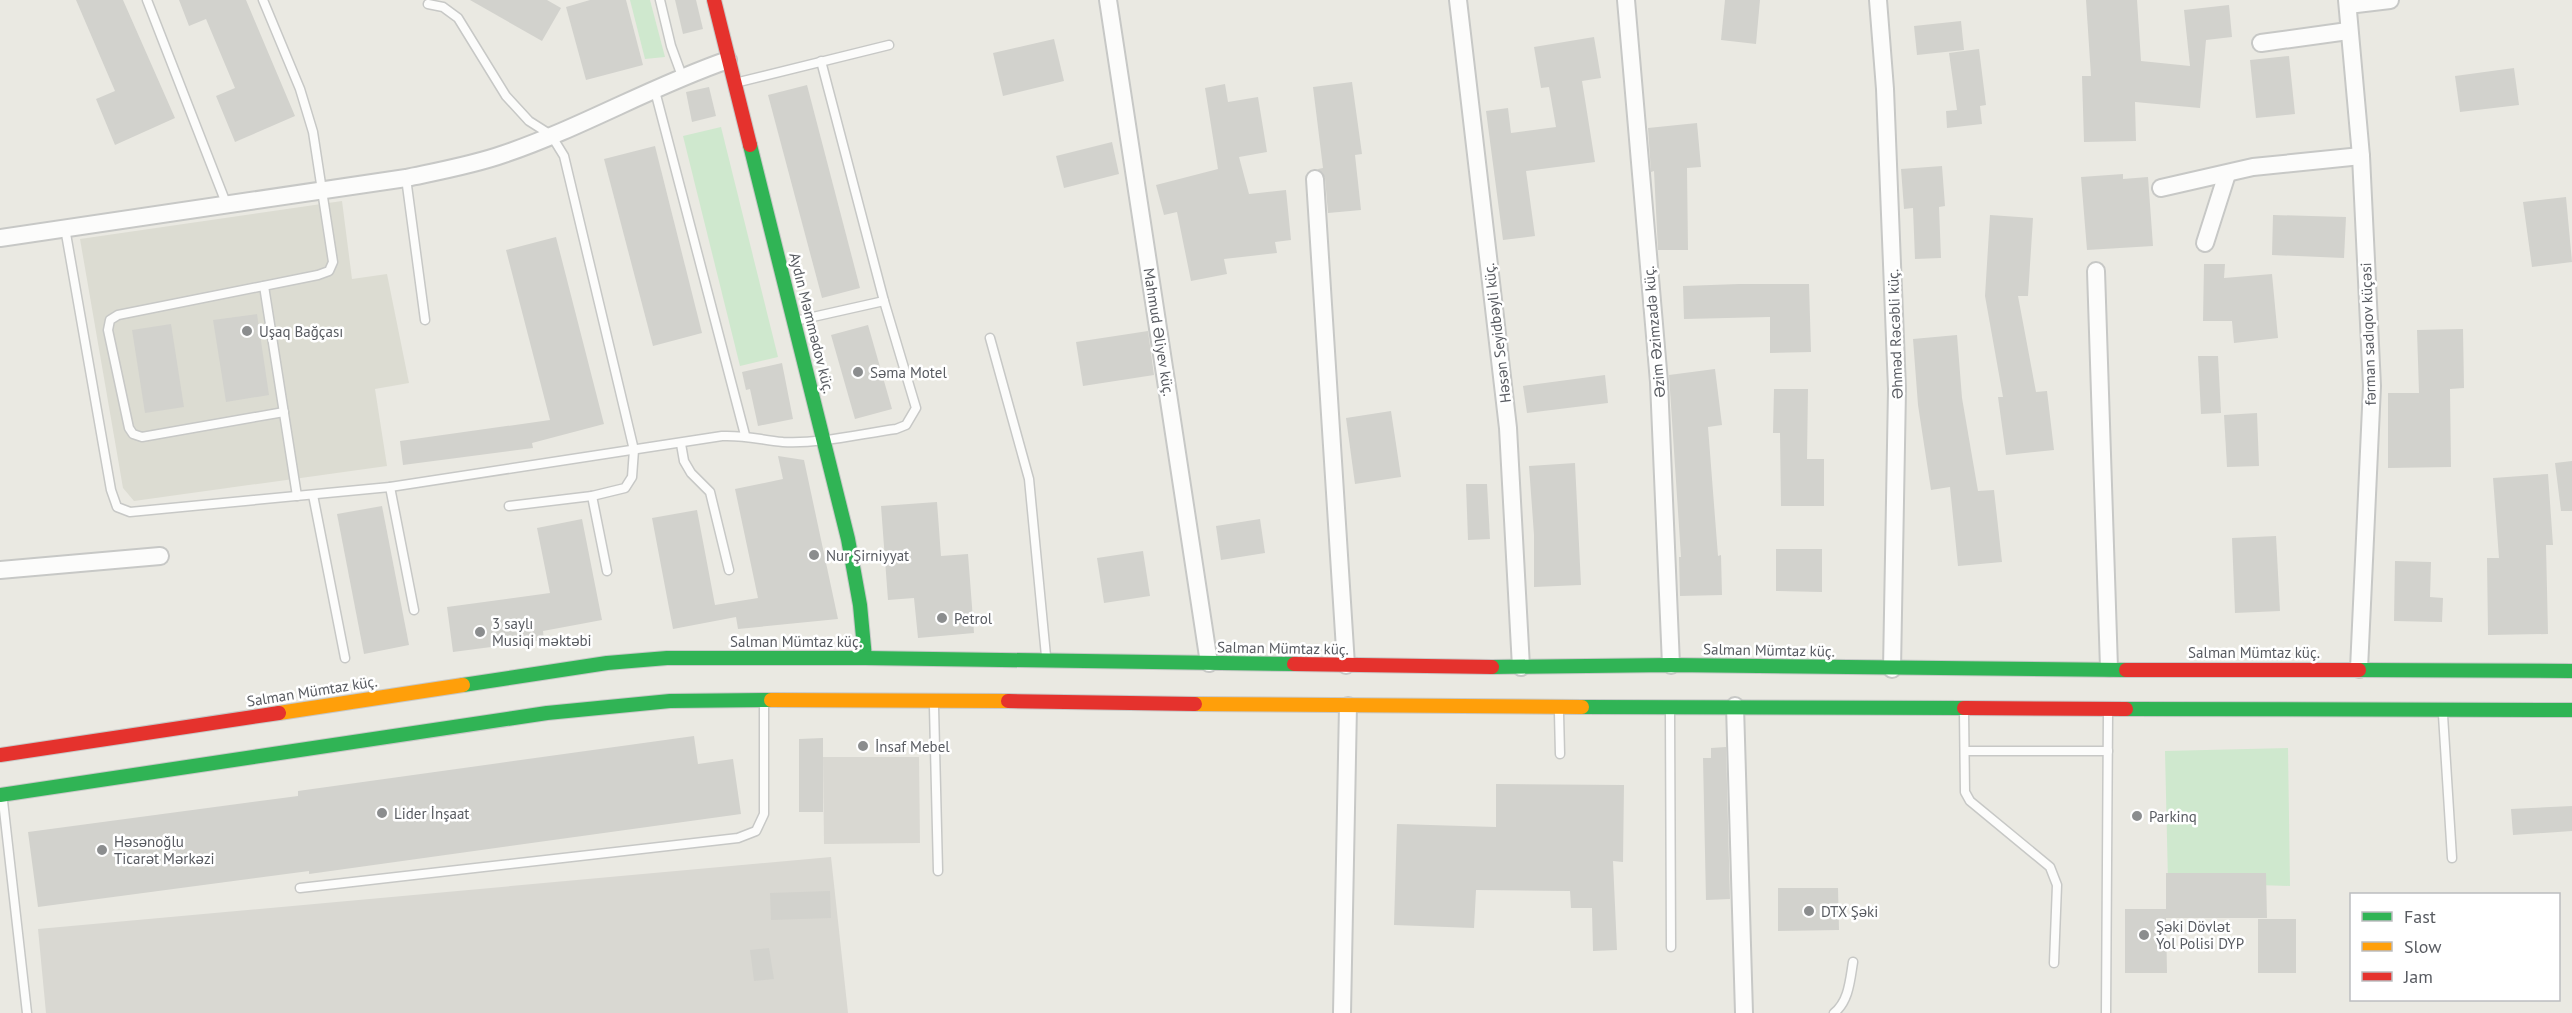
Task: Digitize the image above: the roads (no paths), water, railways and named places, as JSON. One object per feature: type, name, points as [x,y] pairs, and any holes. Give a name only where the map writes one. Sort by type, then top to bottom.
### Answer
[{"type":"main road","name":"Aydın Məmmədov küç.","points":[[714,0],[825,439],[860,605],[865,663]]},
{"type":"main road","name":"Salman Mümtaz küç.","points":[[0,755],[607,663],[668,658],[865,663],[1209,663],[1346,670],[1671,665],[1892,669],[2572,671]]},
{"type":"main road","points":[[2108,697],[2109,668]]},
{"type":"main road","points":[[0,780],[1,795],[547,713],[649,702],[865,694],[934,700],[1059,697],[1558,705],[1964,707],[2108,697],[2443,710],[2572,710]]},
{"type":"street","name":"Mahmud Əliyev küç.","points":[[1108,0],[1209,663]]},
{"type":"street","name":"Həsən Seyidbəyli küç.","points":[[1458,0],[1508,428],[1521,667]]},
{"type":"street","name":"Əzim Əzimzadə küç.","points":[[1626,0],[1659,382],[1671,665]]},
{"type":"street","name":"Əhməd Rəcəbli küç.","points":[[1878,0],[1885,89],[1897,389],[1892,669]]},
{"type":"street","points":[[2347,3],[2390,0]]},
{"type":"street","name":"fərman sadıqov küçəsi","points":[[2347,3],[2361,156],[2372,386],[2359,669]]},
{"type":"street","points":[[2261,43],[2348,31]]},
{"type":"street","points":[[0,238],[406,178],[504,154],[655,91],[682,76],[728,60]]},
{"type":"street","points":[[2161,188],[2253,167],[2361,156]]},
{"type":"street","points":[[2205,243],[2227,174]]},
{"type":"street","points":[[1315,179],[1346,670]]},
{"type":"street","points":[[2096,271],[2109,668]]},
{"type":"street","points":[[0,570],[160,556]]},
{"type":"street","points":[[1342,1013],[1347,701]]},
{"type":"street","points":[[1735,706],[1744,1013]]},
{"type":"lane","points":[[147,0],[226,203]]},
{"type":"lane","points":[[263,0],[300,89],[313,132],[333,262],[329,271],[118,315],[110,320],[108,330],[129,428],[133,434],[142,437],[284,412]]},
{"type":"lane","points":[[660,0],[670,46],[682,76]]},
{"type":"lane","points":[[428,4],[443,8],[459,18],[506,96],[529,122],[551,135],[564,156],[634,450],[632,477],[625,488],[592,496],[509,506]]},
{"type":"lane","points":[[735,83],[889,45]]},
{"type":"lane","points":[[65,228],[111,490],[117,507],[130,512],[390,487],[745,435],[783,442],[825,439],[896,429],[906,425],[916,408],[884,301],[821,61]]},
{"type":"lane","points":[[655,91],[745,435]]},
{"type":"lane","points":[[406,178],[425,320]]},
{"type":"lane","points":[[264,286],[297,496]]},
{"type":"lane","points":[[795,321],[884,301]]},
{"type":"lane","points":[[990,338],[1029,478],[1055,664]]},
{"type":"lane","points":[[681,444],[684,461],[691,473],[710,492],[729,570]]},
{"type":"lane","points":[[390,487],[414,610]]},
{"type":"lane","points":[[313,495],[345,658]]},
{"type":"lane","points":[[592,496],[608,571]]},
{"type":"lane","points":[[2106,1013],[2108,697]]},
{"type":"lane","points":[[300,888],[738,838],[756,831],[764,813],[764,699]]},
{"type":"lane","points":[[934,700],[938,871]]},
{"type":"lane","points":[[1558,705],[1560,754]]},
{"type":"lane","points":[[1670,706],[1671,946]]},
{"type":"lane","points":[[1964,707],[1965,792],[1970,801],[2050,867],[2057,885],[2054,963]]},
{"type":"lane","points":[[2443,710],[2452,858]]},
{"type":"lane","points":[[1965,752],[2108,751]]},
{"type":"lane","points":[[1,795],[27,1013]]},
{"type":"lane","points":[[1834,1013],[1846,998],[1853,962]]},
{"type":"place","name":"Uşaq Bağçası","points":[[247,331]]},
{"type":"place","name":"Səma Motel","points":[[858,372]]},
{"type":"place","name":"Nur Şirniyyat","points":[[814,555]]},
{"type":"place","name":"Petrol","points":[[942,618]]},
{"type":"place","name":"3 saylı Musiqi məktəbi","points":[[480,632]]},
{"type":"place","name":"İnsaf Mebel","points":[[863,746]]},
{"type":"place","name":"Lider İnşaat","points":[[382,813]]},
{"type":"place","name":"Parkinq","points":[[2137,816]]},
{"type":"place","name":"Həsənoğlu Ticarət Mərkəzi","points":[[102,850]]},
{"type":"place","name":"DTX Şəki","points":[[1809,911]]},
{"type":"place","name":"Şəki Dövlət Yol Polisi DYP","points":[[2144,935]]}]
